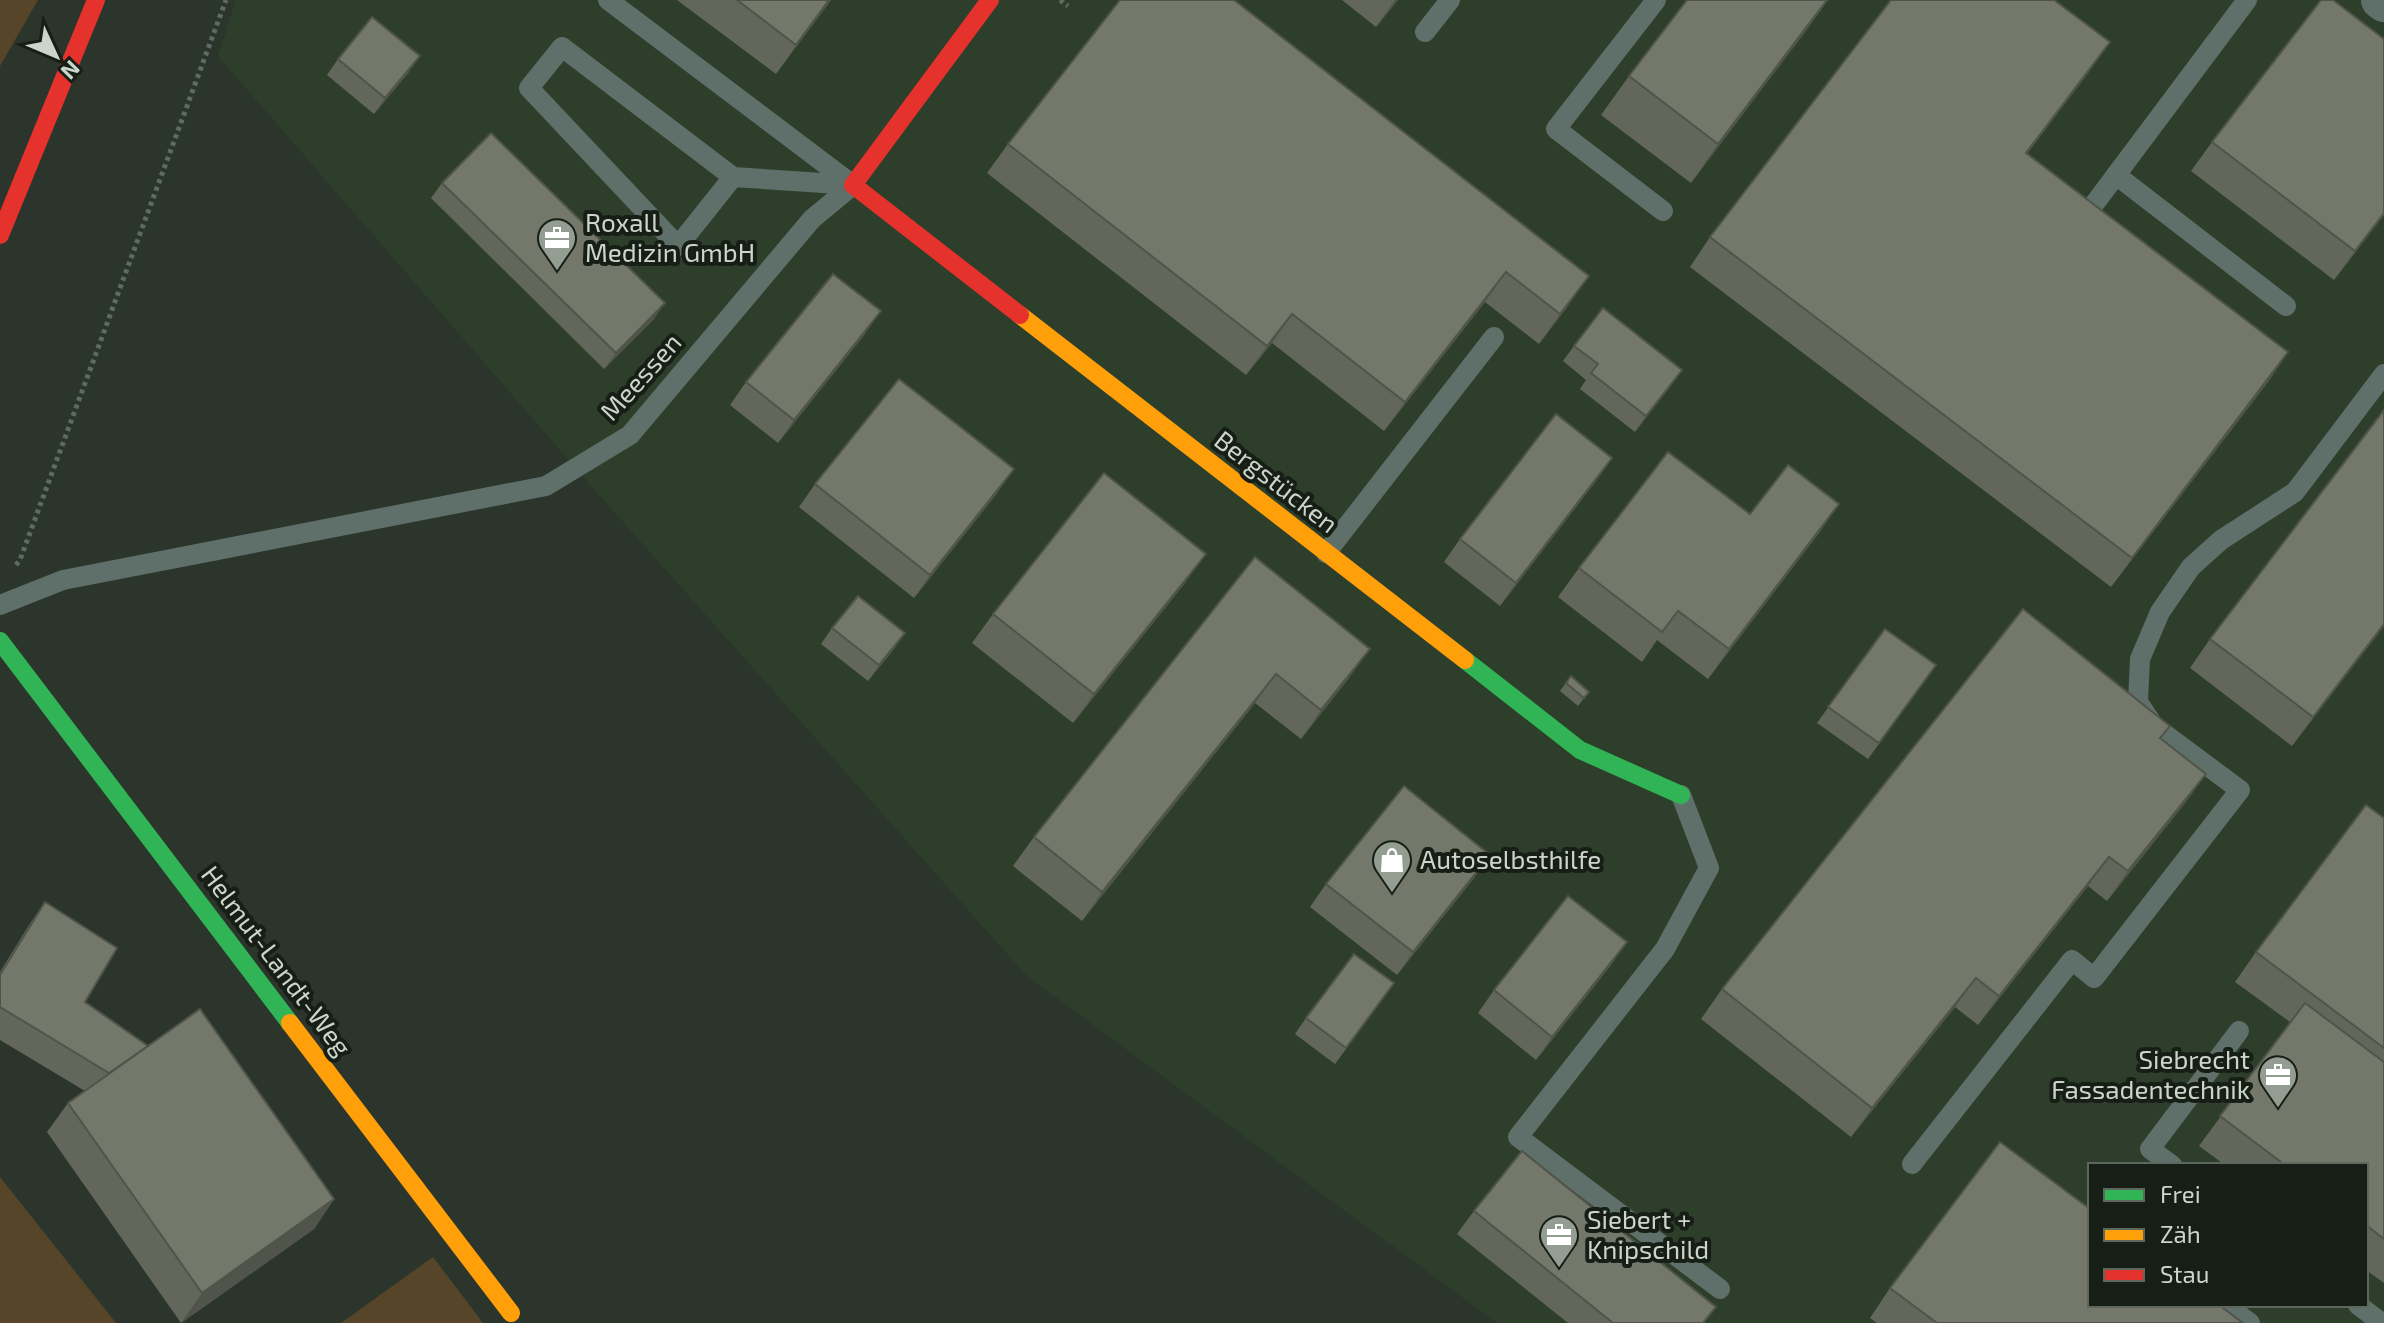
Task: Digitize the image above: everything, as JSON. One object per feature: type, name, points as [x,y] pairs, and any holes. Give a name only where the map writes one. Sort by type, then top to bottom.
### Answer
[{"type":"street","points":[[0,235],[96,0]]},
{"type":"street","name":"Meessen","points":[[853,185],[990,0]]},
{"type":"street","name":"Bergstücken","points":[[853,185],[1580,750],[1681,795]]},
{"type":"street","name":"Helmut-Landt-Weg","points":[[0,641],[511,1313]]},
{"type":"lane","points":[[608,0],[853,185]]},
{"type":"lane","points":[[1425,32],[1450,0]]},
{"type":"lane","points":[[1656,0],[1556,129],[1663,211]]},
{"type":"lane","points":[[2086,215],[2247,0]]},
{"type":"lane","points":[[733,177],[678,246],[529,88],[562,47],[733,177],[853,185]]},
{"type":"lane","points":[[2116,175],[2286,306]]},
{"type":"lane","name":"Meessen","points":[[0,605],[63,580],[546,486],[630,435],[812,219],[853,185]]},
{"type":"lane","points":[[1326,553],[1494,337]]},
{"type":"lane","points":[[1912,1164],[2072,960],[2094,978],[2240,790],[2154,726],[2138,702],[2140,659],[2160,612],[2191,567],[2221,540],[2295,492],[2384,374]]},
{"type":"lane","points":[[1681,795],[1709,868],[1665,949],[1518,1137],[1720,1289]]},
{"type":"lane","points":[[2169,1163],[2150,1149],[2239,1031]]},
{"type":"lane","points":[[2229,1307],[2250,1323]]},
{"type":"lane","points":[[2361,1307],[2382,1323]]},
{"type":"path","points":[[13,568],[20,560],[226,0]]},
{"type":"path","points":[[1060,0],[1068,6]]},
{"type":"shaded area","points":[[0,0],[38,0],[0,66]]},
{"type":"shaded area","points":[[236,0],[2384,0],[2384,1323],[1497,1323],[1027,976],[592,487],[218,56]]},
{"type":"shaded area","points":[[0,1177],[116,1323],[0,1323]]},
{"type":"shaded area","points":[[433,1257],[483,1323],[341,1323]]},
{"type":"building","points":[[737,0],[829,0],[796,45]]},
{"type":"building","points":[[1120,0],[1234,0],[1589,276],[1560,314],[1506,272],[1405,402],[1292,314],[1267,346],[1008,144]]},
{"type":"building","points":[[1687,0],[1827,0],[1718,144],[1629,76]]},
{"type":"building","points":[[1891,0],[2054,0],[2110,42],[2026,153],[2288,352],[2132,558],[1710,237]]},
{"type":"building","points":[[2321,0],[2333,0],[2384,39],[2384,213],[2355,251],[2212,142]]},
{"type":"building","points":[[372,17],[420,56],[385,98],[338,59]]},
{"type":"building","points":[[491,133],[665,303],[616,353],[442,183]]},
{"type":"building","points":[[833,274],[881,311],[794,420],[746,382]]},
{"type":"building","points":[[1603,308],[1682,370],[1646,416],[1591,373],[1598,364],[1574,346]]},
{"type":"building","points":[[899,379],[1014,469],[930,575],[815,484]]},
{"type":"building","points":[[2384,410],[2384,624],[2313,717],[2210,639]]},
{"type":"building","points":[[1556,414],[1612,458],[1516,583],[1460,539]]},
{"type":"building","points":[[1668,452],[1750,514],[1788,465],[1839,504],[1729,649],[1678,611],[1662,632],[1579,568]]},
{"type":"building","points":[[1104,473],[1206,554],[1094,694],[993,614]]},
{"type":"building","points":[[1255,557],[1370,649],[1321,710],[1276,674],[1102,892],[1034,837]]},
{"type":"building","points":[[858,596],[905,633],[879,665],[832,628]]},
{"type":"building","points":[[2023,609],[2170,726],[2160,738],[2206,774],[2128,871],[2109,857],[1999,996],[1976,978],[1872,1108],[1722,989]]},
{"type":"building","points":[[1885,629],[1936,665],[1879,743],[1828,707]]},
{"type":"building","points":[[1571,676],[1589,692],[1584,698],[1566,683]]},
{"type":"building","points":[[1404,786],[1490,855],[1413,952],[1326,884]]},
{"type":"building","points":[[2366,805],[2384,818],[2384,1048],[2256,952]]},
{"type":"building","points":[[1568,896],[1627,942],[1552,1037],[1494,990]]},
{"type":"building","points":[[45,902],[117,948],[85,1002],[148,1046],[109,1073],[0,1007],[0,975]]},
{"type":"building","points":[[1354,954],[1394,983],[1346,1048],[1306,1018]]},
{"type":"building","points":[[2305,1003],[2384,1062],[2384,1239],[2368,1227],[2368,1163],[2282,1163],[2220,1116]]},
{"type":"building","points":[[200,1009],[334,1199],[202,1293],[68,1103]]},
{"type":"building","points":[[2000,1142],[2088,1208],[2088,1307],[2222,1307],[2243,1323],[1937,1323],[1890,1288]]},
{"type":"building","points":[[1522,1151],[1716,1307],[1703,1323],[1613,1323],[1474,1211]]},
{"type":"traffic: fast","points":[[0,641],[290,1023]]},
{"type":"traffic: fast","points":[[1465,660],[1580,750],[1681,795]]},
{"type":"traffic: slow","points":[[1020,315],[1465,660]]},
{"type":"traffic: slow","points":[[290,1023],[511,1313]]},
{"type":"traffic: jam","points":[[0,235],[96,0]]},
{"type":"traffic: jam","points":[[990,0],[853,185],[1020,315]]},
{"type":"place","name":"Roxall Medizin GmbH","points":[[557,272]]},
{"type":"place","name":"Autoselbsthilfe","points":[[1392,894]]},
{"type":"place","name":"Siebrecht Fassadentechnik","points":[[2278,1109]]},
{"type":"place","name":"Siebert + Knipschild","points":[[1559,1269]]}]
